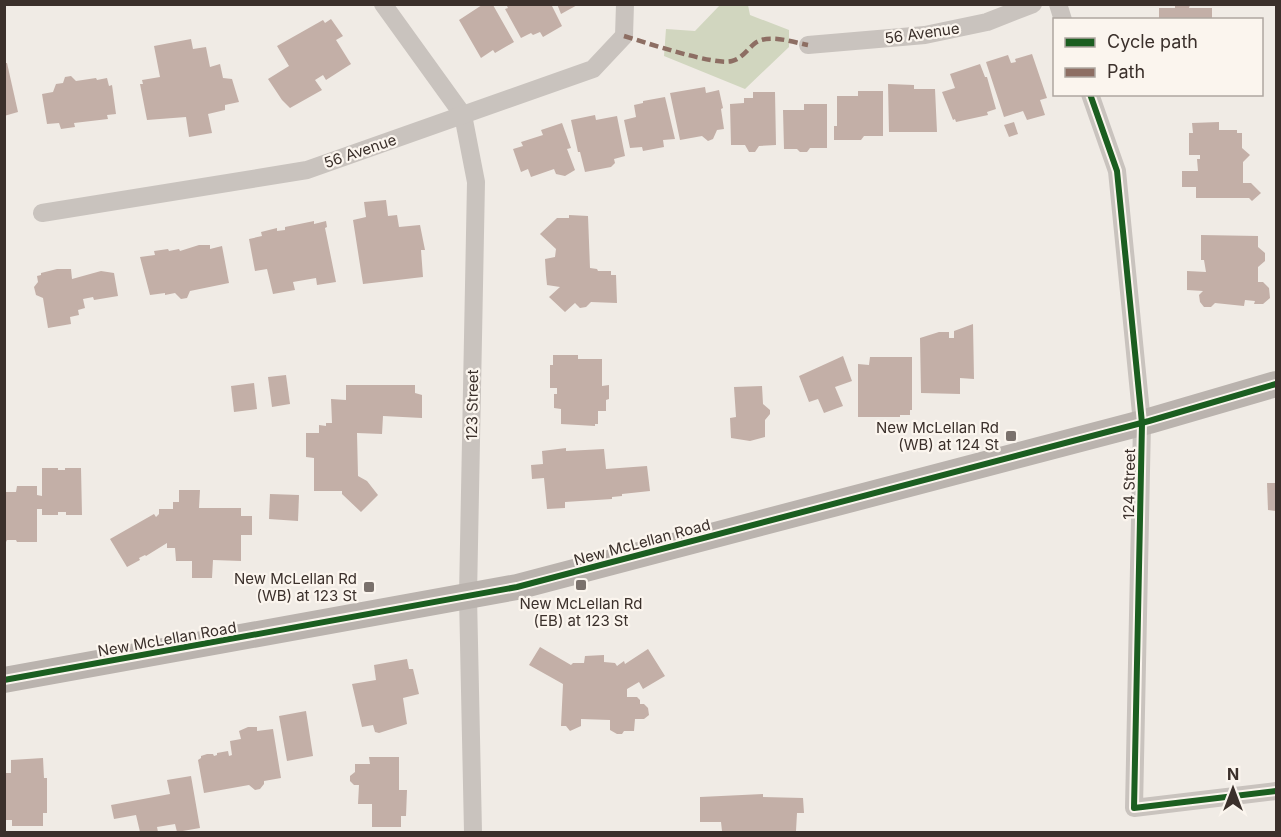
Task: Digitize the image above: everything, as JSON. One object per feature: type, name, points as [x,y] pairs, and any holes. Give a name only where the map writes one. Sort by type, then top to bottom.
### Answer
[{"type":"street","name":"123 Street","points":[[383,4],[463,115],[476,182],[468,596],[473,832]]},
{"type":"street","name":"56 Avenue","points":[[42,213],[307,170],[593,69],[624,36],[625,4]]},
{"type":"street","name":"56 Avenue","points":[[808,45],[925,35],[987,22],[1033,4]]},
{"type":"street","name":"124 Street","points":[[1091,96],[1117,171],[1142,423],[1134,808],[1276,791]]},
{"type":"street","name":"New McLellan Road","points":[[4,681],[517,588],[1142,423],[1276,384]]},
{"type":"green space","points":[[720,5],[748,5],[750,15],[789,30],[789,47],[745,89],[664,56],[666,29],[695,31]]},
{"type":"building","points":[[506,4],[551,4],[562,26],[543,37],[540,32],[521,38],[505,9],[508,8]]},
{"type":"building","points":[[557,4],[579,4],[561,14]]},
{"type":"building","points":[[482,5],[493,5],[514,42],[495,53],[493,50],[481,58],[459,20]]},
{"type":"building","points":[[1175,5],[1190,5],[1189,8],[1212,8],[1212,18],[1159,18],[1159,8],[1175,8]]},
{"type":"building","points":[[331,19],[343,36],[336,40],[351,64],[326,80],[323,75],[315,80],[322,90],[290,108],[268,79],[289,66],[277,46],[323,20],[325,23]]},
{"type":"building","points":[[191,39],[193,49],[206,47],[210,67],[220,64],[223,78],[232,79],[239,102],[225,105],[225,110],[208,114],[212,133],[189,137],[186,117],[147,120],[140,84],[143,84],[142,80],[160,77],[154,46]]},
{"type":"building","points":[[1032,54],[1047,98],[1040,100],[1045,115],[1027,120],[1023,111],[1004,117],[986,62],[1008,55],[1011,63],[1016,62],[1015,59]]},
{"type":"building","points":[[4,63],[7,63],[18,112],[4,116]]},
{"type":"building","points":[[980,64],[987,77],[996,109],[987,112],[988,115],[956,122],[955,119],[953,120],[942,92],[955,88],[950,74]]},
{"type":"building","points":[[71,76],[76,81],[107,78],[109,86],[112,85],[116,114],[107,115],[108,119],[74,123],[75,127],[61,129],[59,123],[47,124],[42,94],[53,92],[56,84],[63,83],[65,77]]},
{"type":"building","points":[[888,84],[914,85],[914,89],[935,89],[937,132],[889,132]]},
{"type":"building","points":[[705,87],[706,93],[719,90],[724,129],[717,130],[713,139],[708,141],[702,136],[680,140],[670,93]]},
{"type":"building","points":[[858,91],[883,91],[883,136],[864,136],[861,140],[834,140],[834,126],[837,126],[837,96],[858,96]]},
{"type":"building","points":[[753,92],[775,92],[776,145],[759,146],[755,152],[749,152],[745,145],[731,145],[730,104],[744,103],[744,98],[753,98]]},
{"type":"building","points":[[665,97],[675,139],[663,140],[664,147],[643,151],[642,147],[630,148],[624,120],[636,117],[634,105]]},
{"type":"building","points":[[804,104],[827,104],[827,148],[810,148],[807,152],[784,149],[783,110],[804,110]]},
{"type":"building","points":[[595,115],[596,120],[617,116],[625,156],[614,159],[615,163],[611,167],[585,172],[571,120]]},
{"type":"building","points":[[1014,122],[1018,134],[1009,137],[1004,125]]},
{"type":"building","points":[[1219,122],[1219,130],[1237,130],[1237,133],[1242,133],[1242,148],[1250,155],[1243,162],[1243,183],[1251,183],[1261,193],[1252,201],[1249,198],[1196,198],[1196,187],[1182,187],[1182,171],[1198,171],[1197,159],[1200,159],[1200,155],[1189,155],[1189,133],[1193,133],[1192,123]]},
{"type":"building","points":[[562,123],[571,148],[567,149],[575,170],[565,176],[556,174],[554,169],[531,177],[528,169],[521,172],[513,149],[523,146],[521,142],[543,135],[541,130]]},
{"type":"building","points":[[386,200],[388,216],[397,215],[399,227],[420,225],[425,250],[421,250],[423,277],[363,284],[353,220],[366,217],[364,202]]},
{"type":"building","points":[[569,215],[588,216],[590,268],[598,271],[611,271],[611,275],[616,275],[617,303],[591,302],[586,307],[580,308],[575,303],[565,312],[549,297],[560,287],[547,285],[545,259],[555,257],[556,249],[540,234],[557,218],[569,218]]},
{"type":"building","points":[[314,221],[314,224],[326,221],[327,227],[325,228],[336,282],[317,285],[316,278],[293,282],[295,290],[273,294],[267,269],[255,271],[249,239],[262,236],[261,232],[277,228],[277,231],[285,230],[285,227]]},
{"type":"building","points":[[1201,235],[1258,236],[1258,247],[1265,253],[1265,261],[1258,267],[1258,282],[1263,282],[1269,288],[1270,298],[1263,304],[1254,304],[1255,301],[1245,300],[1244,306],[1215,303],[1211,307],[1204,307],[1199,295],[1203,291],[1187,290],[1187,271],[1206,272],[1204,260],[1201,260]]},
{"type":"building","points":[[199,245],[210,245],[210,249],[222,246],[229,283],[190,291],[187,298],[181,299],[175,293],[150,295],[140,257],[155,255],[154,251],[179,249],[180,251]]},
{"type":"building","points":[[57,269],[71,269],[72,279],[101,271],[114,273],[118,296],[94,300],[93,297],[83,299],[85,308],[78,310],[79,315],[70,317],[71,324],[48,328],[43,298],[36,295],[34,287],[38,282],[37,276]]},
{"type":"building","points":[[973,324],[974,379],[960,378],[960,394],[921,393],[920,338],[939,332],[949,332],[949,338],[954,338],[954,331]]},
{"type":"building","points":[[553,355],[578,355],[578,359],[602,359],[602,386],[609,385],[609,399],[606,400],[606,411],[598,411],[598,424],[595,426],[561,424],[561,409],[554,408],[554,394],[557,394],[557,388],[550,388],[550,365],[553,365]]},
{"type":"building","points":[[843,356],[852,381],[835,387],[843,406],[824,413],[818,399],[809,402],[799,376]]},
{"type":"building","points":[[870,357],[912,357],[912,410],[910,410],[910,415],[858,417],[858,364],[869,365]]},
{"type":"building","points":[[286,375],[290,404],[272,407],[268,377]]},
{"type":"building","points":[[254,383],[257,409],[234,412],[231,386]]},
{"type":"building","points":[[346,385],[415,385],[415,393],[422,395],[422,418],[383,416],[382,434],[357,433],[358,476],[367,481],[378,495],[361,512],[342,494],[342,491],[314,491],[314,458],[306,457],[306,433],[319,433],[319,425],[326,426],[326,423],[332,423],[331,399],[346,400]]},
{"type":"building","points":[[762,386],[763,404],[770,410],[765,420],[765,437],[750,441],[731,438],[730,418],[736,417],[734,387]]},
{"type":"building","points":[[566,448],[566,451],[604,449],[606,469],[647,466],[650,491],[622,494],[612,499],[565,502],[565,508],[547,509],[544,478],[532,479],[531,465],[543,464],[542,451]]},
{"type":"building","points":[[42,468],[65,470],[65,468],[81,468],[82,515],[66,515],[66,512],[58,512],[58,515],[42,515],[42,509],[37,509],[37,542],[7,540],[4,546],[4,492],[16,492],[17,486],[37,486],[37,495],[42,496]]},
{"type":"building","points":[[1267,483],[1276,483],[1276,511],[1268,510]]},
{"type":"building","points":[[179,490],[200,490],[199,508],[241,508],[241,516],[252,516],[252,535],[241,535],[241,561],[213,560],[212,578],[192,578],[192,561],[176,561],[175,548],[167,548],[167,543],[127,567],[110,539],[154,514],[156,517],[159,509],[173,509],[173,502],[179,502]]},
{"type":"building","points":[[270,494],[299,495],[298,521],[269,519]]},
{"type":"building","points":[[540,647],[571,665],[584,663],[585,656],[604,655],[604,662],[615,663],[617,666],[624,661],[625,664],[648,649],[665,676],[643,689],[639,682],[627,689],[627,697],[637,697],[640,704],[648,708],[649,715],[644,719],[635,719],[634,731],[624,731],[622,734],[610,730],[610,720],[581,719],[581,726],[570,731],[566,726],[561,726],[563,684],[529,665]]},
{"type":"building","points":[[407,659],[409,669],[413,669],[419,694],[403,698],[407,724],[379,733],[375,732],[373,725],[362,727],[352,684],[376,680],[374,665]]},
{"type":"building","points":[[306,711],[313,756],[287,761],[279,716]]},
{"type":"building","points":[[248,727],[257,727],[257,731],[273,729],[281,778],[264,781],[260,789],[255,790],[249,785],[204,793],[198,760],[207,754],[214,756],[217,753],[228,751],[229,756],[232,755],[230,741],[241,739],[239,731]]},
{"type":"building","points":[[369,757],[399,757],[399,790],[407,790],[406,816],[401,816],[401,827],[372,827],[372,804],[358,804],[359,785],[354,785],[350,781],[350,776],[355,772],[355,764],[370,764]]},
{"type":"building","points":[[43,758],[44,778],[47,778],[47,813],[43,813],[43,826],[12,826],[12,820],[4,820],[4,773],[11,773],[11,760]]},
{"type":"building","points":[[191,776],[200,828],[177,832],[175,824],[157,827],[158,832],[140,832],[136,815],[114,819],[111,805],[170,794],[167,780]]},
{"type":"building","points":[[763,794],[763,797],[803,798],[804,813],[797,813],[796,831],[722,831],[721,822],[700,822],[700,797]]},
{"type":"marked path","points":[[624,36],[679,53],[723,62],[738,58],[754,44],[766,39],[780,39],[808,45]]},
{"type":"cycle path","points":[[1091,96],[1117,171],[1142,423],[1134,808],[1276,791]]},
{"type":"cycle path","points":[[4,680],[517,587],[1149,421],[1276,384]]},
{"type":"place","name":"New McLellan Rd (WB) at 124 St","points":[[1011,436]]},
{"type":"place","name":"New McLellan Rd (EB) at 123 St","points":[[581,585]]},
{"type":"place","name":"New McLellan Rd (WB) at 123 St","points":[[369,587]]}]
